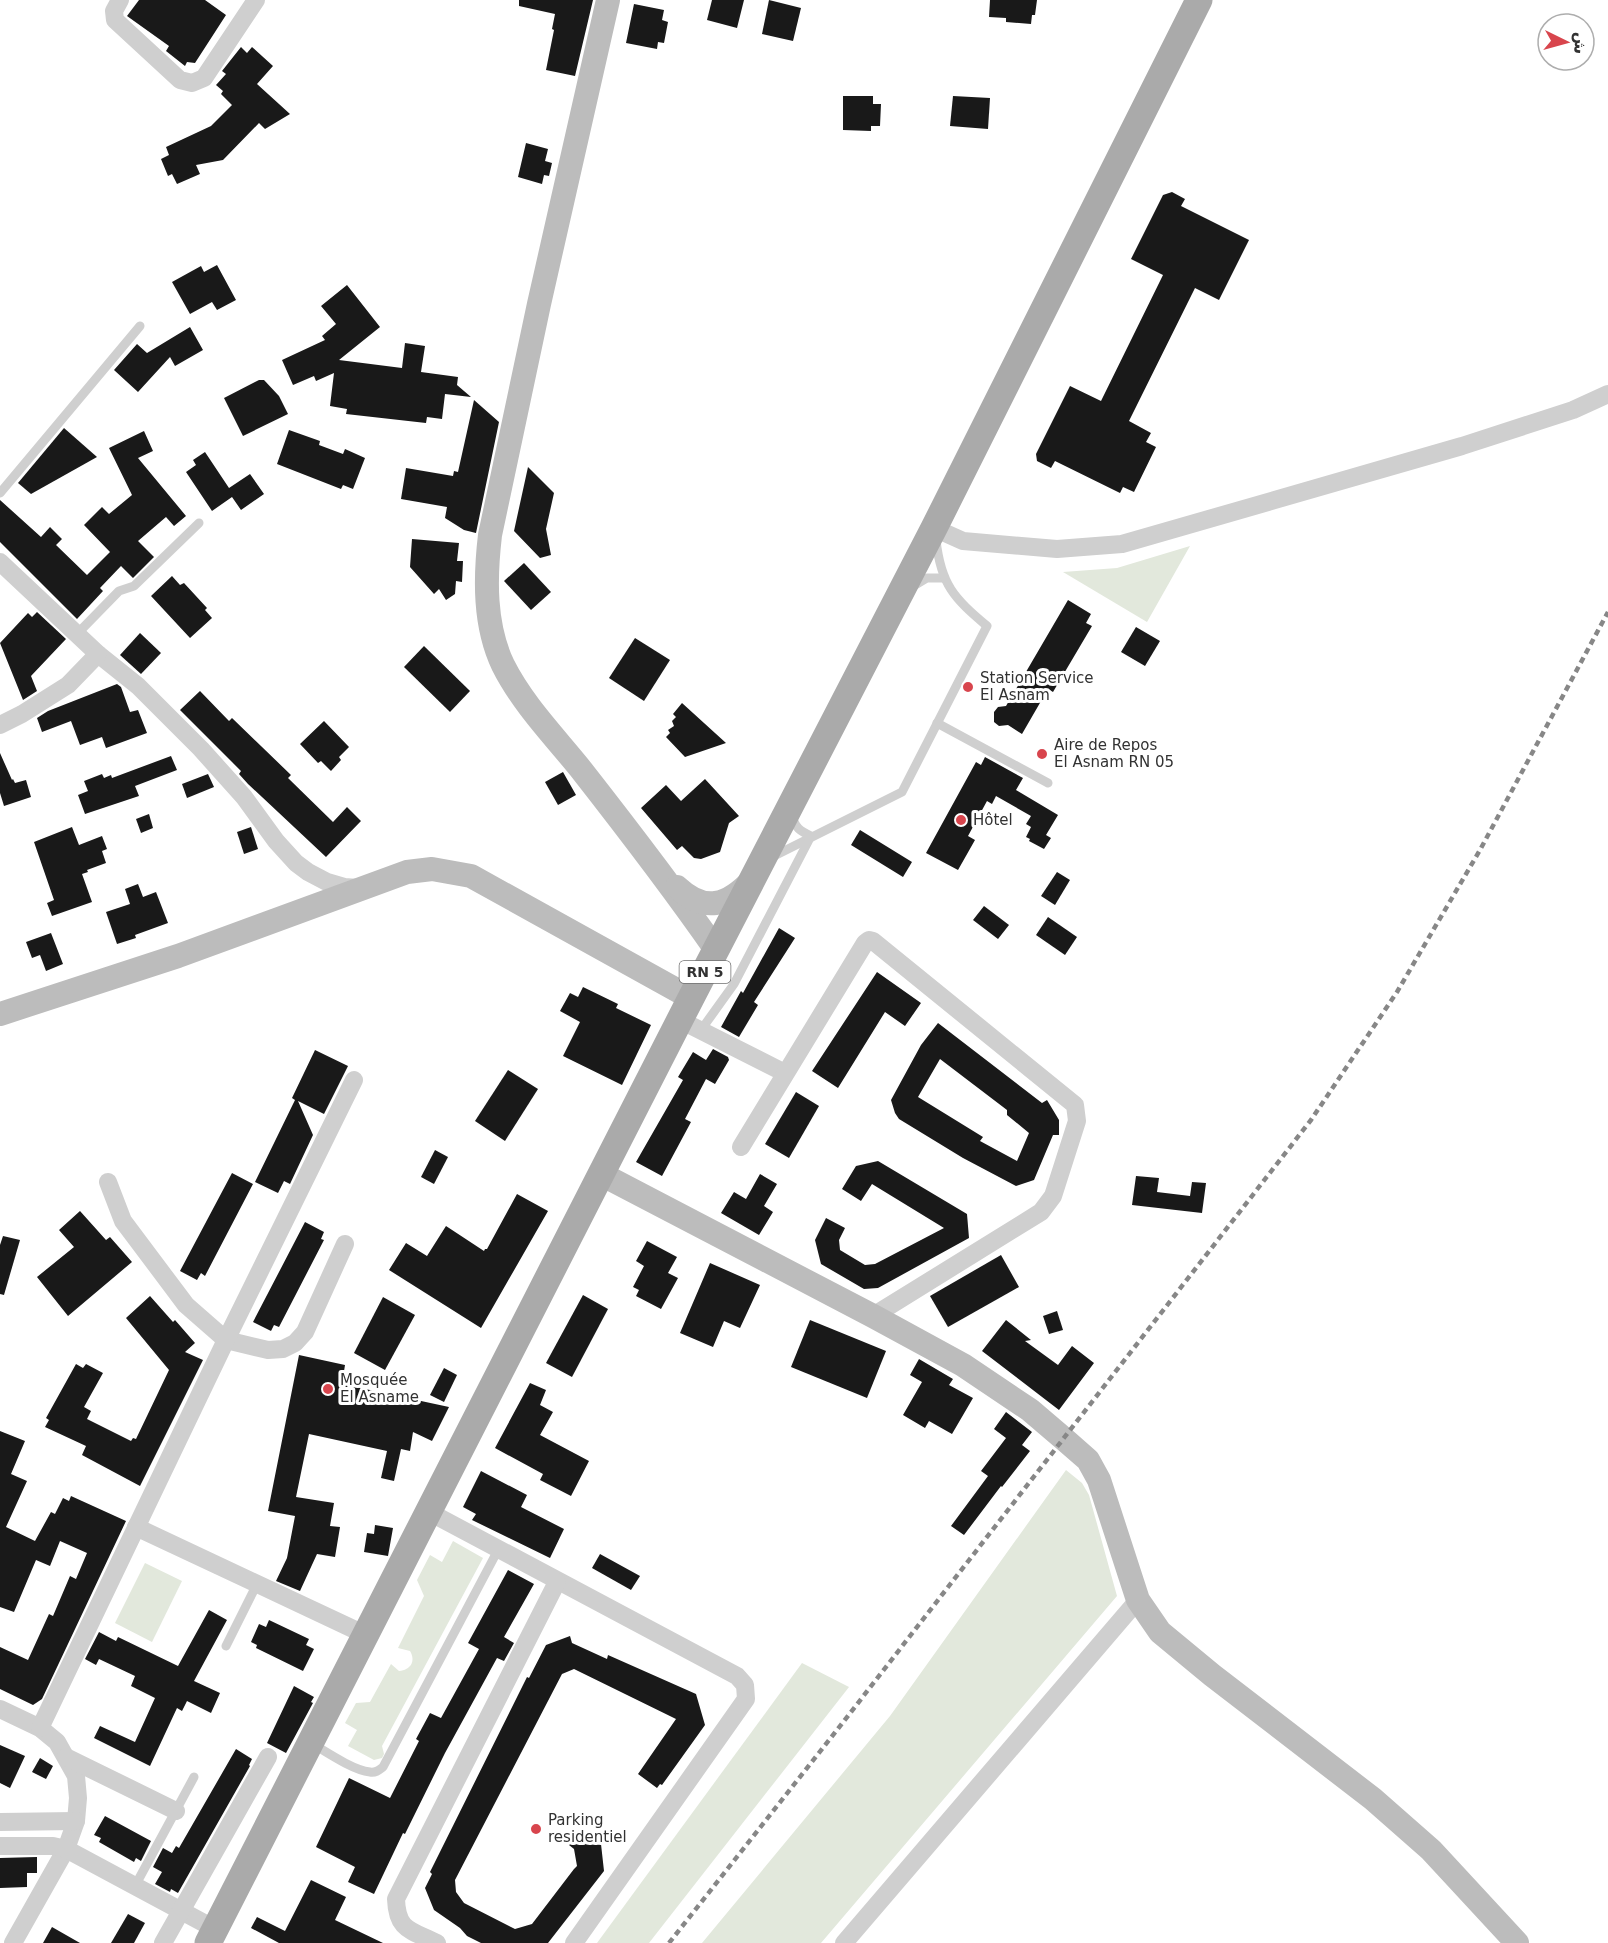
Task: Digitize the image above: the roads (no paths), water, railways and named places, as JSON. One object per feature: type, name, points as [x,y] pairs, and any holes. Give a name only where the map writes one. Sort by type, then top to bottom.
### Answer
[{"type":"main road","name":"RN 5","points":[[212,1936],[602,1174],[691,1016],[716,950],[897,601],[1199,0]]},
{"type":"street","points":[[120,0],[114,11],[115,20],[180,80],[192,83],[204,78],[256,0]]},
{"type":"street","points":[[608,0],[539,304],[490,535],[486,565],[486,599],[493,633],[503,664],[527,703],[663,874],[716,950]]},
{"type":"street","points":[[934,528],[963,541],[1057,549],[1122,544],[1462,446],[1573,410],[1608,394]]},
{"type":"street","points":[[1,565],[98,654],[138,686],[201,749],[244,796],[276,841],[296,863],[327,882],[344,887],[368,888]]},
{"type":"street","points":[[0,725],[68,685],[98,654]]},
{"type":"street","points":[[663,874],[696,902],[713,905],[742,891],[758,870]]},
{"type":"street","points":[[2,1008],[178,957],[407,872],[452,871],[471,876],[785,1073]]},
{"type":"street","points":[[292,915],[307,901],[310,886],[308,872]]},
{"type":"street","points":[[741,1147],[868,940],[873,941],[1075,1105],[1077,1121],[1053,1196],[1041,1212],[873,1316]]},
{"type":"street","points":[[40,1728],[226,1340],[354,1080]]},
{"type":"street","points":[[602,1174],[873,1316],[973,1372],[1030,1410],[1088,1460],[1099,1480],[1138,1600],[1160,1632],[1373,1799],[1431,1851],[1517,1943]]},
{"type":"street","points":[[108,1182],[123,1221],[186,1305],[226,1340],[268,1350],[283,1349],[295,1343],[305,1332],[345,1244]]},
{"type":"street","points":[[429,1512],[557,1582],[738,1676],[745,1685],[746,1699],[574,1943]]},
{"type":"street","points":[[136,1527],[366,1635]]},
{"type":"street","points":[[436,1943],[401,1925],[396,1914],[396,1899],[557,1582]]},
{"type":"street","points":[[844,1943],[1138,1600]]},
{"type":"street","points":[[0,1709],[40,1728],[57,1742],[76,1776],[78,1798],[76,1821],[66,1849],[14,1943]]},
{"type":"street","points":[[66,1757],[176,1810]]},
{"type":"street","points":[[163,1943],[268,1757]]},
{"type":"street","points":[[0,1822],[76,1821]]},
{"type":"street","points":[[0,1846],[53,1846],[66,1849],[182,1911],[212,1936]]},
{"type":"lane","points":[[0,493],[140,326]]},
{"type":"lane","points":[[77,634],[119,591],[134,586],[199,523]]},
{"type":"lane","points":[[758,870],[811,836],[902,792],[987,626],[959,603],[943,578],[934,528]]},
{"type":"lane","points":[[897,601],[914,585],[927,578],[943,578]]},
{"type":"lane","points":[[937,723],[1048,783]]},
{"type":"lane","points":[[791,807],[794,823],[800,831],[811,836]]},
{"type":"lane","points":[[691,1016],[734,984],[811,836]]},
{"type":"lane","points":[[311,1743],[370,1773],[377,1772],[383,1767],[498,1550]]},
{"type":"lane","points":[[226,1646],[257,1584]]},
{"type":"lane","points":[[135,1886],[194,1777]]},
{"type":"railway","points":[[669,1943],[1311,1120],[1397,992],[1480,850],[1608,612]]},
{"type":"place","name":"Station Service El Asnam","points":[[968,687]]},
{"type":"place","name":"Aire de Repos El Asnam RN 05","points":[[1042,754]]},
{"type":"place","name":"Hôtel","points":[[961,820]]},
{"type":"place","name":"Mosquée El Asname","points":[[328,1389]]},
{"type":"place","name":"Parking residentiel","points":[[536,1829]]}]
